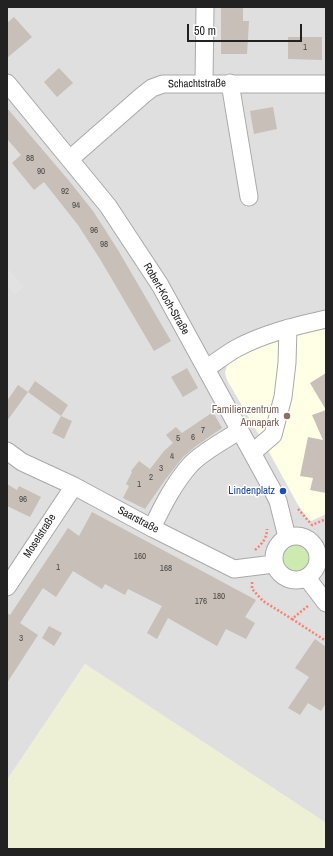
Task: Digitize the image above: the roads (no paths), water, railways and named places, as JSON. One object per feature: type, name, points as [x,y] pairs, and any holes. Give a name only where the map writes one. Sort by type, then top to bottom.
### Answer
[{"type":"street","points":[[204,7],[204,83]]},
{"type":"street","name":"Robert-Koch-Straße","points":[[7,83],[108,206],[155,278],[274,491],[287,537]]},
{"type":"street","name":"Schachtstraße","points":[[70,159],[152,88],[163,84],[326,84]]},
{"type":"street","points":[[230,84],[249,197]]},
{"type":"street","points":[[206,369],[237,348],[288,328],[326,319]]},
{"type":"street","points":[[252,453],[273,435],[283,397],[287,363],[288,328]]},
{"type":"street","points":[[152,528],[169,493],[192,464],[240,430]]},
{"type":"street","name":"Saarstraße","points":[[7,451],[22,462],[74,486],[152,528],[234,569],[252,568],[274,564]]},
{"type":"street","name":"Moselstraße","points":[[7,587],[74,486]]},
{"type":"street","points":[[298,536],[321,544],[315,570],[307,578],[297,581],[287,579],[279,573],[274,564],[274,553],[278,544],[287,537],[298,536]]},
{"type":"street","points":[[307,578],[323,599]]},
{"type":"place","name":"Familienzentrum Annapark","points":[[287,416]]},
{"type":"place","name":"Lindenplatz","points":[[283,491]]}]
